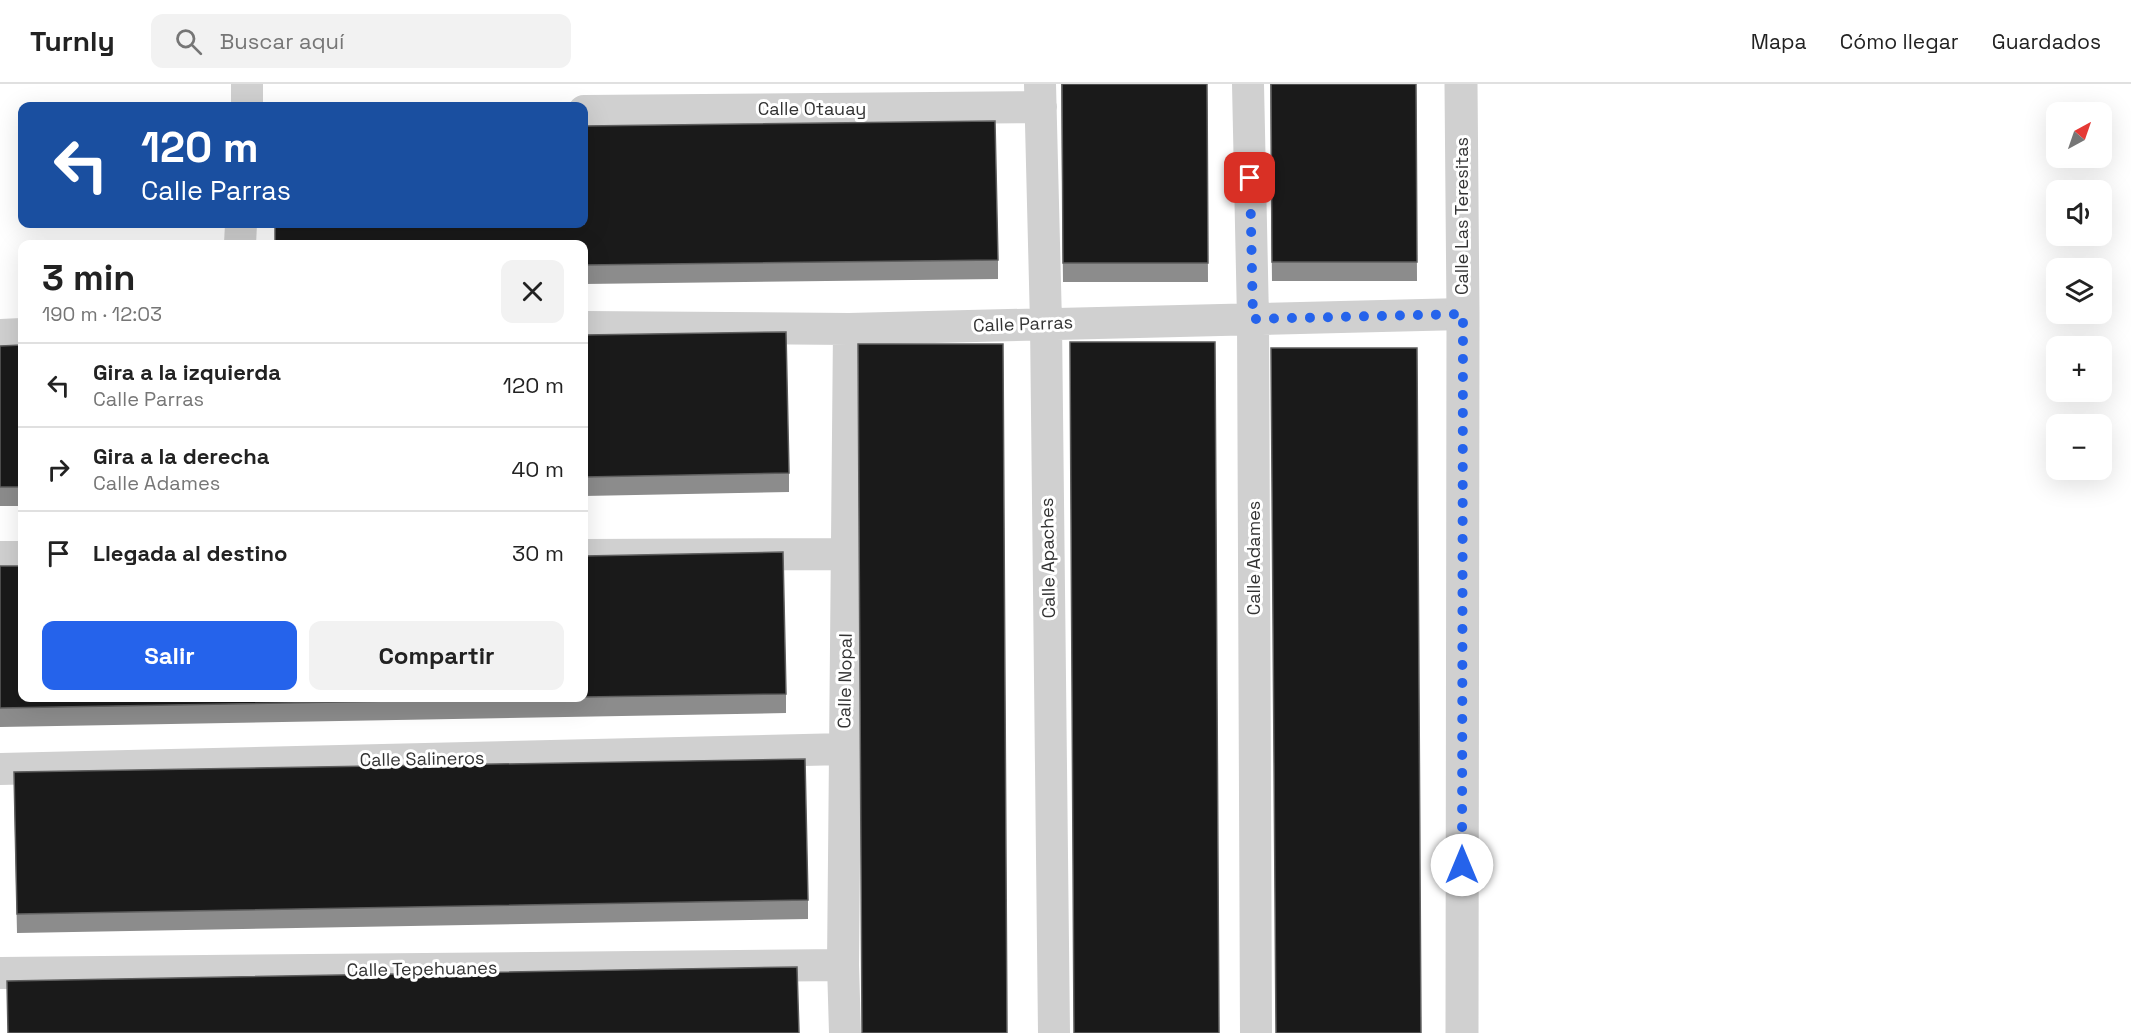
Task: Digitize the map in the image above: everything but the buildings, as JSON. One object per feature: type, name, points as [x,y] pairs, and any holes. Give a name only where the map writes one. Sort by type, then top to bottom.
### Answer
[{"type":"street","points":[[247,84],[247,102]]},
{"type":"street","name":"Calle Adames","points":[[1248,84],[1253,319],[1256,1033]]},
{"type":"street","name":"Calle Las Teresitas","points":[[1461,84],[1462,1033]]},
{"type":"street","name":"Calle Otauay","points":[[588,111],[1040,96]]},
{"type":"street","name":"Calle Apaches","points":[[1040,96],[1046,323],[1054,1033]]},
{"type":"street","name":"Calle Parras","points":[[588,327],[849,329],[1463,314]]},
{"type":"street","name":"Calle Nopal","points":[[845,1033],[843,965],[849,329]]},
{"type":"street","points":[[0,334],[18,334]]},
{"type":"street","points":[[588,555],[847,554]]},
{"type":"street","points":[[0,557],[18,557]]},
{"type":"street","name":"Calle Salineros","points":[[0,769],[845,749]]},
{"type":"street","name":"Calle Tepehuanes","points":[[0,973],[843,965]]},
{"type":"route","points":[[1250,178],[1253,319],[1463,314],[1462,865]]}]
